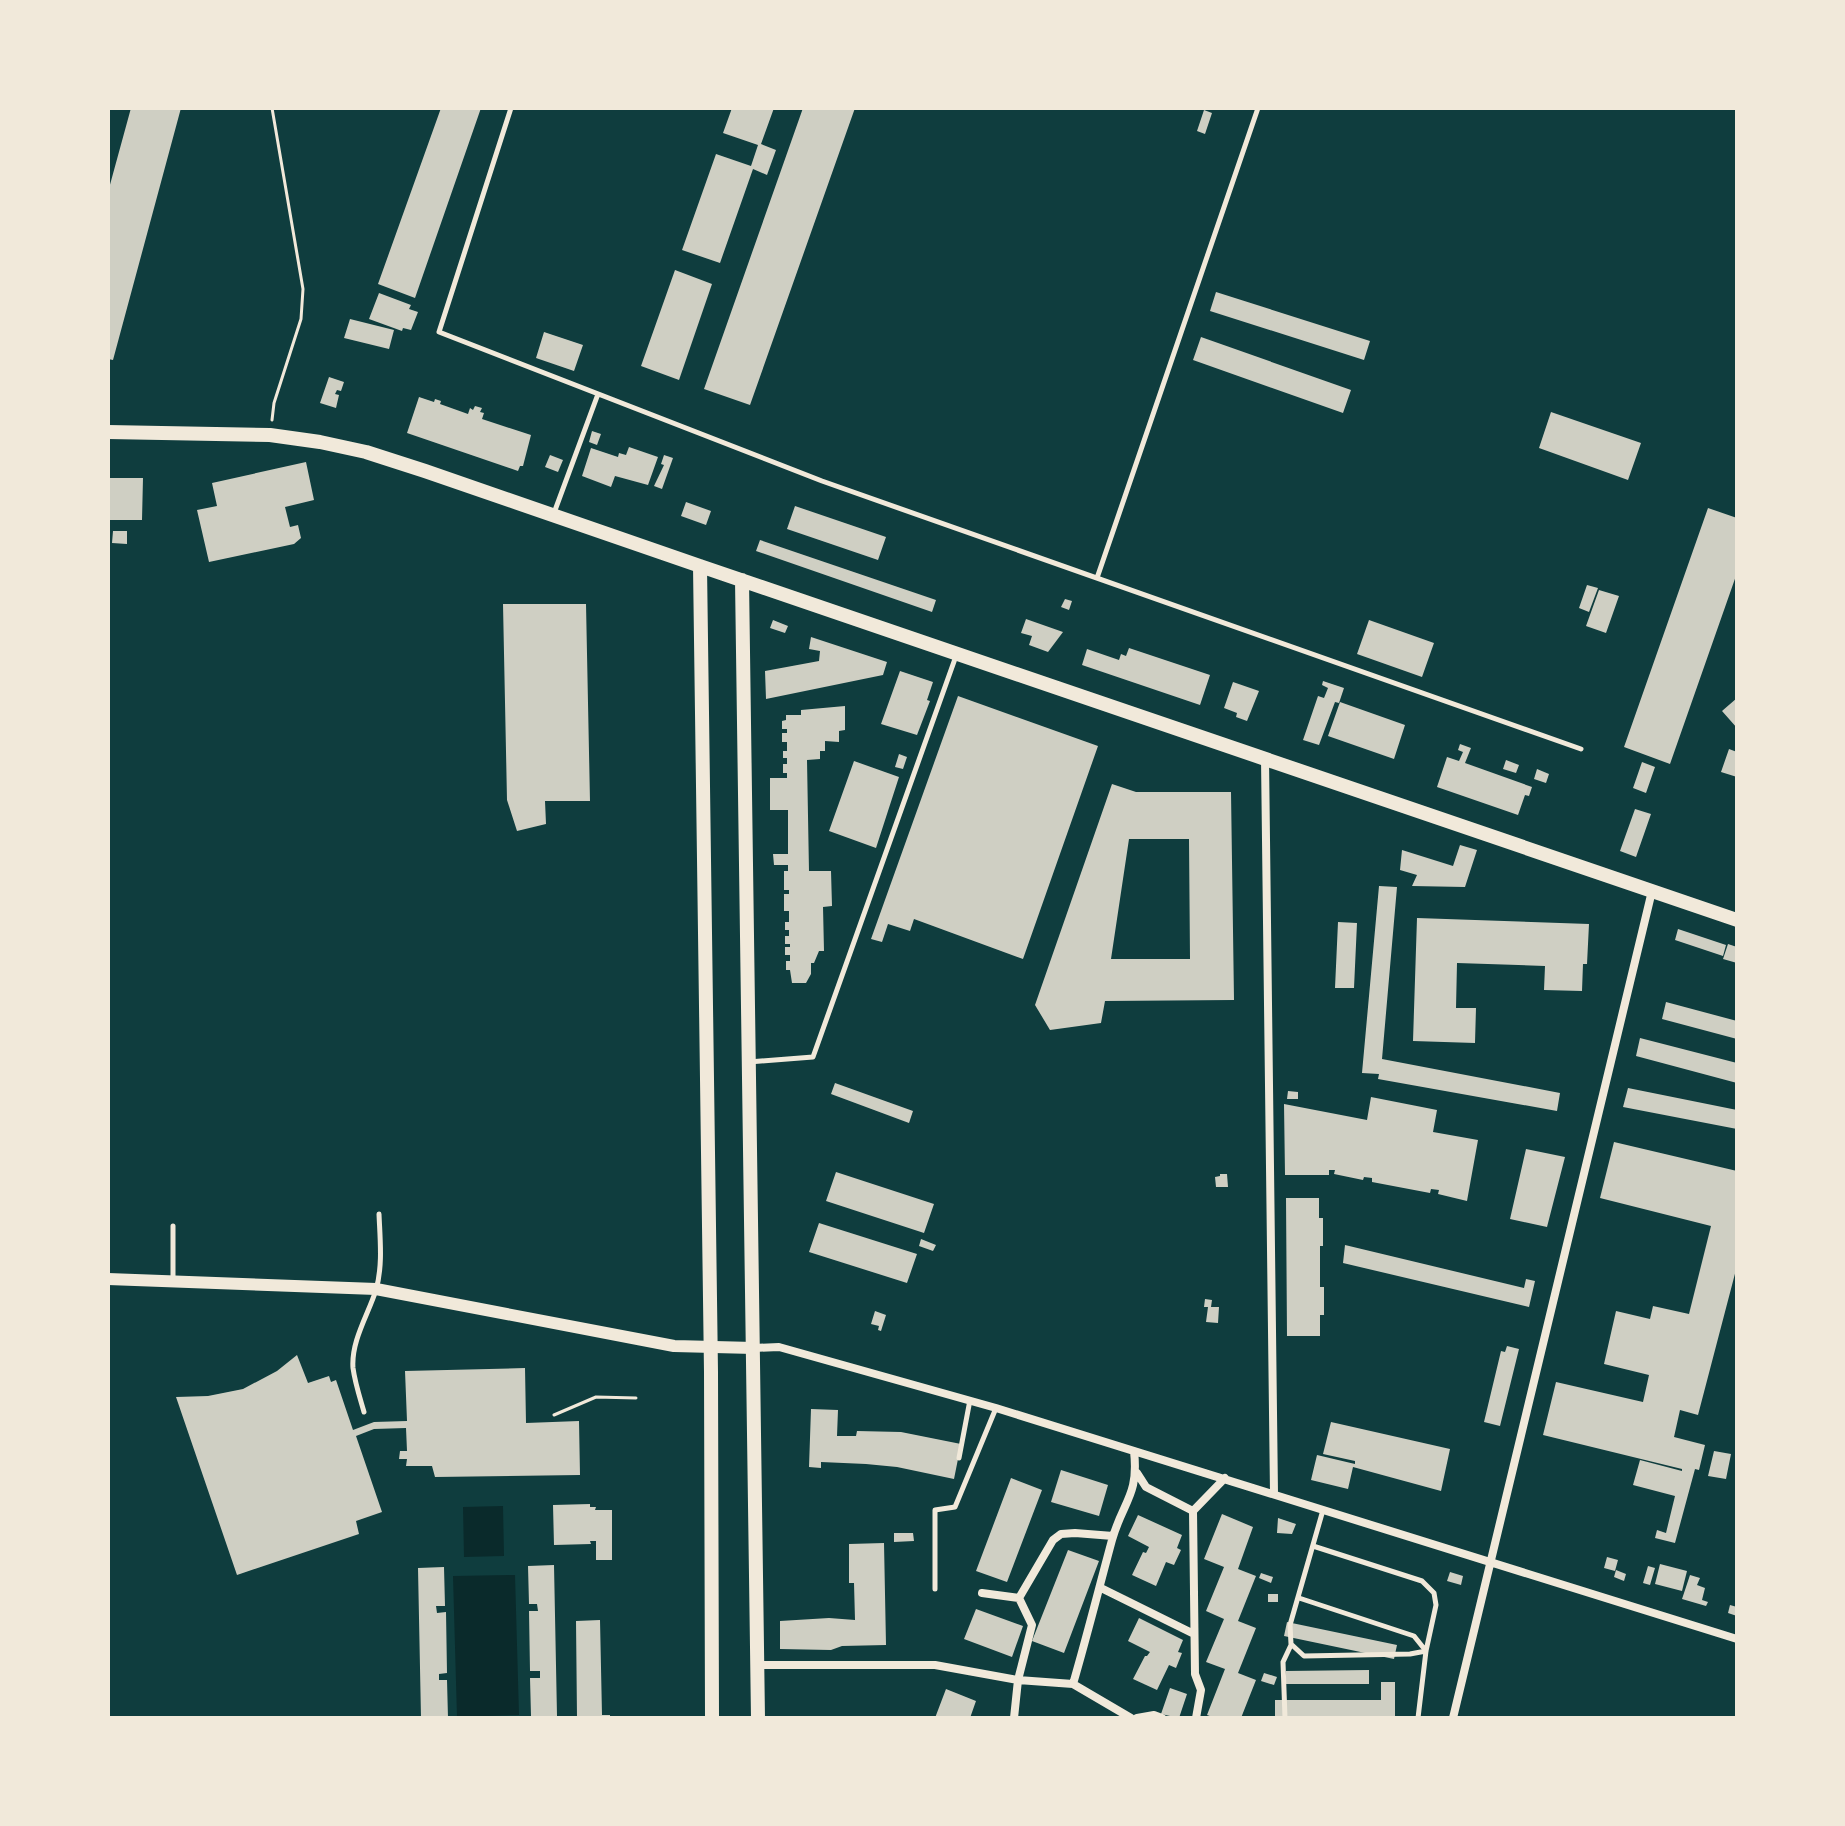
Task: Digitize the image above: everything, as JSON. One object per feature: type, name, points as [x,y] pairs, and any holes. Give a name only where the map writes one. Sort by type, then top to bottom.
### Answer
[{"type":"main road","points":[[108,432],[270,435],[366,452],[554,513],[700,566],[1737,920]]},
{"type":"main road","points":[[700,566],[712,1718]]},
{"type":"main road","points":[[742,580],[758,1718]]},
{"type":"street","points":[[1265,757],[1274,1494]]},
{"type":"street","points":[[1453,1718],[1652,891]]},
{"type":"street","points":[[108,1279],[376,1289],[661,1344],[779,1347],[970,1400],[1737,1639]]},
{"type":"street","points":[[1073,1684],[1113,1536],[1134,1489],[1137,1473],[1134,1451]]},
{"type":"street","points":[[1137,1473],[1146,1487],[1193,1511]]},
{"type":"street","points":[[1196,1718],[1201,1690],[1195,1674],[1193,1511],[1225,1478]]},
{"type":"street","points":[[1019,1598],[1053,1540],[1061,1534],[1113,1536]]},
{"type":"street","points":[[1101,1588],[1194,1634]]},
{"type":"street","points":[[982,1593],[1019,1598]]},
{"type":"street","points":[[1014,1718],[1018,1680],[1032,1625],[1019,1598]]},
{"type":"street","points":[[757,1665],[935,1665],[1018,1680],[1073,1684],[1131,1718]]},
{"type":"street","points":[[1137,1718],[1154,1715],[1162,1718]]},
{"type":"lane","points":[[511,108],[439,332],[822,481],[1581,749]]},
{"type":"lane","points":[[1097,578],[1258,108]]},
{"type":"lane","points":[[554,513],[598,394]]},
{"type":"lane","points":[[748,1062],[813,1057],[957,653]]},
{"type":"lane","points":[[364,1412],[353,1358],[376,1289],[381,1263],[379,1214]]},
{"type":"lane","points":[[173,1226],[173,1281]]},
{"type":"lane","points":[[959,1458],[970,1400]]},
{"type":"lane","points":[[935,1589],[935,1510],[955,1507],[996,1408]]},
{"type":"lane","points":[[1285,1718],[1283,1662],[1291,1644],[1290,1625],[1323,1510]]},
{"type":"lane","points":[[1313,1546],[1422,1581],[1434,1593],[1436,1605],[1426,1651],[1418,1718]]},
{"type":"lane","points":[[1299,1598],[1414,1636],[1426,1651]]},
{"type":"lane","points":[[1291,1644],[1304,1656],[1426,1651]]},
{"type":"path","points":[[270,435],[274,403],[301,319],[303,289],[272,108]]},
{"type":"path","points":[[554,1415],[596,1397],[636,1398]]},
{"type":"water","points":[[503,1506],[504,1556],[464,1557],[463,1507]]},
{"type":"water","points":[[515,1575],[519,1715],[457,1717],[453,1576]]},
{"type":"building","points":[[131,108],[181,108],[113,360],[108,359],[108,192]]},
{"type":"building","points":[[441,108],[481,108],[415,298],[378,284]]},
{"type":"building","points":[[732,108],[774,108],[761,144],[776,150],[767,175],[753,169],[720,263],[682,250],[716,154],[751,166],[758,145],[723,133]]},
{"type":"building","points":[[803,108],[855,108],[750,405],[704,389]]},
{"type":"building","points":[[1204,110],[1212,113],[1205,134],[1197,131]]},
{"type":"building","points":[[675,270],[712,284],[679,380],[641,366]]},
{"type":"building","points":[[1216,292],[1370,341],[1364,360],[1210,311]]},
{"type":"building","points":[[379,293],[411,305],[409,309],[418,312],[411,330],[403,328],[402,331],[369,319]]},
{"type":"building","points":[[350,319],[394,330],[389,349],[344,338]]},
{"type":"building","points":[[544,332],[583,345],[574,371],[536,358]]},
{"type":"building","points":[[1201,337],[1351,390],[1343,413],[1193,360]]},
{"type":"building","points":[[329,377],[344,382],[341,391],[337,390],[335,394],[339,395],[336,408],[320,403]]},
{"type":"building","points":[[419,397],[441,401],[440,404],[468,414],[470,408],[482,408],[482,419],[531,435],[523,466],[518,471],[407,433]]},
{"type":"building","points":[[1551,412],[1641,443],[1628,480],[1539,448]]},
{"type":"building","points":[[592,431],[601,434],[597,445],[589,442]]},
{"type":"building","points":[[629,447],[658,457],[648,485],[615,476],[611,487],[582,476],[591,448],[618,457],[619,453],[626,455]]},
{"type":"building","points":[[550,455],[563,460],[558,472],[545,467]]},
{"type":"building","points":[[664,455],[673,458],[662,489],[654,486],[664,465],[661,464]]},
{"type":"building","points":[[306,462],[314,500],[285,507],[290,527],[298,525],[301,538],[294,544],[209,562],[197,510],[217,506],[212,483]]},
{"type":"building","points":[[108,478],[143,478],[142,520],[108,520]]},
{"type":"building","points":[[686,502],[711,511],[706,525],[681,516]]},
{"type":"building","points":[[795,506],[886,537],[878,560],[787,529]]},
{"type":"building","points":[[1708,508],[1737,518],[1737,573],[1670,764],[1624,747]]},
{"type":"building","points":[[113,531],[127,531],[127,544],[112,543]]},
{"type":"building","points":[[760,540],[936,600],[932,612],[756,551]]},
{"type":"building","points":[[1587,585],[1598,588],[1589,612],[1579,608]]},
{"type":"building","points":[[1599,590],[1619,596],[1606,633],[1586,626]]},
{"type":"building","points":[[1065,599],[1072,601],[1069,610],[1061,607]]},
{"type":"building","points":[[503,604],[586,604],[590,801],[545,801],[546,824],[517,831],[507,800]]},
{"type":"building","points":[[1026,619],[1063,632],[1048,652],[1029,645],[1032,636],[1021,633]]},
{"type":"building","points":[[773,620],[788,626],[785,633],[770,628]]},
{"type":"building","points":[[1369,620],[1434,643],[1422,677],[1357,654]]},
{"type":"building","points":[[811,637],[887,662],[883,675],[766,699],[765,671],[819,661],[820,651],[809,649]]},
{"type":"building","points":[[1129,648],[1210,675],[1200,705],[1082,665],[1087,649],[1119,660],[1121,654],[1126,656]]},
{"type":"building","points":[[900,671],[933,682],[927,700],[930,701],[917,735],[881,724]]},
{"type":"building","points":[[1323,681],[1344,688],[1339,703],[1335,702],[1319,745],[1303,740],[1318,696],[1324,698],[1328,688],[1322,685]]},
{"type":"building","points":[[1233,682],[1259,691],[1247,721],[1224,708]]},
{"type":"building","points":[[958,696],[1098,746],[1023,959],[914,919],[910,931],[888,924],[882,942],[871,939]]},
{"type":"building","points":[[1737,698],[1737,728],[1722,711]]},
{"type":"building","points":[[1340,702],[1405,725],[1394,759],[1328,736]]},
{"type":"building","points":[[845,706],[845,730],[839,731],[839,742],[825,741],[825,751],[820,751],[820,759],[807,760],[809,871],[831,871],[832,906],[823,907],[824,951],[819,951],[814,963],[811,963],[811,974],[806,983],[792,983],[790,970],[786,970],[790,955],[785,955],[785,947],[790,947],[790,944],[785,944],[785,936],[789,936],[785,922],[789,922],[789,911],[784,911],[784,894],[789,894],[789,890],[784,890],[784,871],[788,871],[788,865],[774,865],[773,854],[788,854],[788,810],[770,810],[770,778],[787,778],[787,773],[783,773],[787,758],[783,758],[783,751],[787,751],[787,742],[782,742],[782,733],[787,733],[787,729],[782,729],[786,715],[801,715],[801,710]]},
{"type":"building","points":[[1460,744],[1471,748],[1465,763],[1532,787],[1529,796],[1525,795],[1518,815],[1437,787],[1447,757],[1459,761],[1463,752],[1458,750]]},
{"type":"building","points":[[1729,749],[1737,752],[1737,777],[1721,772]]},
{"type":"building","points":[[899,754],[907,757],[903,769],[895,767]]},
{"type":"building","points":[[1506,760],[1519,765],[1516,773],[1503,769]]},
{"type":"building","points":[[854,761],[899,777],[876,848],[829,831]]},
{"type":"building","points":[[1642,762],[1655,767],[1646,793],[1633,788]]},
{"type":"building","points":[[1537,769],[1549,774],[1546,783],[1534,779]]},
{"type":"building","points":[[1112,784],[1136,792],[1231,792],[1234,1000],[1105,1001],[1101,1023],[1050,1030],[1035,1005]],"holes":[[[1129,839],[1189,839],[1190,959],[1111,959]]]},
{"type":"building","points":[[1635,809],[1651,814],[1636,857],[1620,851]]},
{"type":"building","points":[[1460,845],[1477,850],[1465,887],[1412,886],[1417,875],[1400,870],[1402,850],[1453,866]]},
{"type":"building","points":[[1379,886],[1397,887],[1382,1059],[1560,1093],[1557,1111],[1378,1079],[1379,1074],[1362,1073]]},
{"type":"building","points":[[1417,918],[1589,924],[1582,991],[1544,990],[1545,966],[1457,963],[1456,1008],[1476,1008],[1475,1043],[1413,1041]]},
{"type":"building","points":[[1338,922],[1357,923],[1354,988],[1335,988]]},
{"type":"building","points":[[1678,929],[1726,945],[1723,956],[1675,940]]},
{"type":"building","points":[[1728,944],[1737,947],[1737,963],[1723,959]]},
{"type":"building","points":[[1666,1002],[1737,1021],[1737,1039],[1662,1019]]},
{"type":"building","points":[[1640,1038],[1737,1063],[1737,1083],[1636,1056]]},
{"type":"building","points":[[835,1083],[913,1111],[909,1123],[831,1094]]},
{"type":"building","points":[[1628,1088],[1737,1110],[1737,1129],[1623,1107]]},
{"type":"building","points":[[1288,1091],[1298,1092],[1298,1099],[1287,1099]]},
{"type":"building","points":[[1371,1097],[1437,1110],[1433,1132],[1478,1140],[1467,1201],[1438,1194],[1439,1190],[1431,1189],[1430,1193],[1372,1182],[1372,1178],[1364,1177],[1363,1180],[1334,1174],[1335,1170],[1329,1170],[1329,1175],[1285,1175],[1284,1104],[1367,1120]]},
{"type":"building","points":[[1614,1142],[1737,1171],[1737,1266],[1698,1415],[1680,1410],[1674,1437],[1705,1445],[1699,1470],[1695,1469],[1675,1543],[1655,1538],[1657,1530],[1666,1533],[1675,1496],[1633,1485],[1640,1460],[1682,1469],[1543,1435],[1556,1382],[1643,1402],[1649,1375],[1604,1364],[1616,1311],[1650,1319],[1653,1306],[1689,1314],[1711,1226],[1600,1198]]},
{"type":"building","points":[[1526,1149],[1565,1157],[1547,1227],[1510,1219]]},
{"type":"building","points":[[836,1172],[934,1204],[924,1233],[826,1201]]},
{"type":"building","points":[[1227,1174],[1228,1187],[1216,1187],[1215,1177]]},
{"type":"building","points":[[1286,1198],[1319,1198],[1319,1218],[1323,1218],[1320,1287],[1324,1287],[1320,1336],[1287,1336]]},
{"type":"building","points":[[819,1223],[917,1254],[907,1283],[809,1252]]},
{"type":"building","points":[[921,1239],[936,1245],[933,1251],[919,1246]]},
{"type":"building","points":[[1345,1245],[1524,1288],[1526,1279],[1535,1281],[1529,1307],[1343,1263]]},
{"type":"building","points":[[1205,1299],[1212,1300],[1211,1307],[1219,1307],[1218,1323],[1206,1322],[1208,1307],[1204,1307]]},
{"type":"building","points":[[875,1311],[886,1315],[881,1331],[878,1330],[879,1326],[871,1324]]},
{"type":"building","points":[[1507,1346],[1519,1349],[1500,1426],[1484,1422],[1501,1351],[1505,1352]]},
{"type":"building","points":[[297,1355],[308,1383],[329,1376],[331,1382],[336,1380],[353,1430],[374,1422],[407,1421],[405,1371],[525,1368],[526,1423],[579,1421],[580,1475],[435,1477],[432,1466],[406,1466],[407,1459],[399,1459],[400,1451],[407,1451],[406,1428],[374,1429],[356,1436],[382,1512],[356,1521],[359,1534],[237,1575],[176,1397],[208,1396],[243,1389],[277,1371]]},
{"type":"building","points":[[811,1409],[838,1410],[837,1436],[856,1436],[857,1431],[901,1432],[961,1444],[954,1479],[866,1464],[821,1462],[821,1468],[809,1467]]},
{"type":"building","points":[[1331,1422],[1450,1449],[1441,1491],[1353,1467],[1348,1489],[1311,1480],[1317,1455],[1355,1464],[1355,1461],[1323,1454]]},
{"type":"building","points":[[1714,1451],[1731,1454],[1726,1479],[1708,1476]]},
{"type":"building","points":[[1061,1470],[1108,1485],[1099,1516],[1051,1502]]},
{"type":"building","points":[[1011,1478],[1042,1490],[1007,1582],[976,1571]]},
{"type":"building","points":[[590,1504],[590,1507],[596,1507],[595,1510],[612,1510],[612,1560],[596,1560],[596,1541],[590,1541],[591,1544],[554,1545],[553,1505]]},
{"type":"building","points":[[1222,1514],[1253,1527],[1238,1569],[1256,1576],[1238,1621],[1256,1628],[1238,1673],[1256,1680],[1241,1718],[1207,1715],[1225,1669],[1206,1662],[1224,1619],[1206,1611],[1224,1567],[1204,1559]]},
{"type":"building","points":[[1138,1515],[1182,1535],[1177,1548],[1181,1550],[1174,1565],[1166,1562],[1156,1586],[1132,1575],[1143,1552],[1146,1553],[1149,1547],[1128,1536]]},
{"type":"building","points":[[1278,1518],[1296,1524],[1292,1534],[1277,1533]]},
{"type":"building","points":[[894,1533],[913,1533],[914,1541],[894,1542]]},
{"type":"building","points":[[884,1543],[886,1645],[842,1646],[831,1650],[780,1649],[780,1621],[855,1620],[854,1583],[849,1583],[849,1544]]},
{"type":"building","points":[[1068,1550],[1099,1561],[1064,1653],[1032,1641]]},
{"type":"building","points":[[1607,1557],[1618,1560],[1615,1571],[1604,1568]]},
{"type":"building","points":[[1660,1564],[1687,1571],[1682,1591],[1655,1584]]},
{"type":"building","points":[[554,1565],[557,1716],[531,1716],[530,1678],[540,1678],[540,1671],[530,1671],[529,1611],[538,1611],[537,1604],[529,1604],[528,1566]]},
{"type":"building","points":[[1648,1566],[1655,1568],[1650,1585],[1643,1583]]},
{"type":"building","points":[[444,1567],[445,1606],[436,1606],[437,1613],[446,1612],[447,1673],[439,1674],[439,1680],[447,1680],[448,1718],[421,1718],[418,1568]]},
{"type":"building","points":[[1616,1570],[1626,1574],[1624,1581],[1614,1577]]},
{"type":"building","points":[[1450,1572],[1463,1576],[1461,1585],[1447,1581]]},
{"type":"building","points":[[1261,1573],[1273,1577],[1271,1583],[1259,1578]]},
{"type":"building","points":[[1690,1575],[1700,1578],[1697,1585],[1705,1588],[1702,1600],[1708,1602],[1706,1606],[1682,1599]]},
{"type":"building","points":[[1268,1594],[1278,1594],[1278,1602],[1268,1602]]},
{"type":"building","points":[[1730,1605],[1737,1607],[1737,1616],[1728,1613]]},
{"type":"building","points":[[976,1609],[1023,1626],[1012,1657],[964,1639]]},
{"type":"building","points":[[1139,1618],[1183,1640],[1176,1668],[1169,1665],[1157,1690],[1133,1679],[1150,1652],[1128,1641]]},
{"type":"building","points":[[600,1620],[602,1715],[610,1715],[610,1718],[577,1718],[576,1621]]},
{"type":"building","points":[[1287,1622],[1397,1645],[1394,1659],[1284,1636]]},
{"type":"building","points":[[1369,1670],[1369,1684],[1286,1684],[1286,1671]]},
{"type":"building","points":[[1264,1673],[1277,1677],[1274,1685],[1261,1681]]},
{"type":"building","points":[[1381,1682],[1395,1682],[1395,1717],[1275,1718],[1275,1700],[1381,1700]]},
{"type":"building","points":[[1170,1688],[1187,1694],[1179,1718],[1161,1714]]},
{"type":"building","points":[[946,1689],[976,1701],[970,1718],[935,1718]]}]
